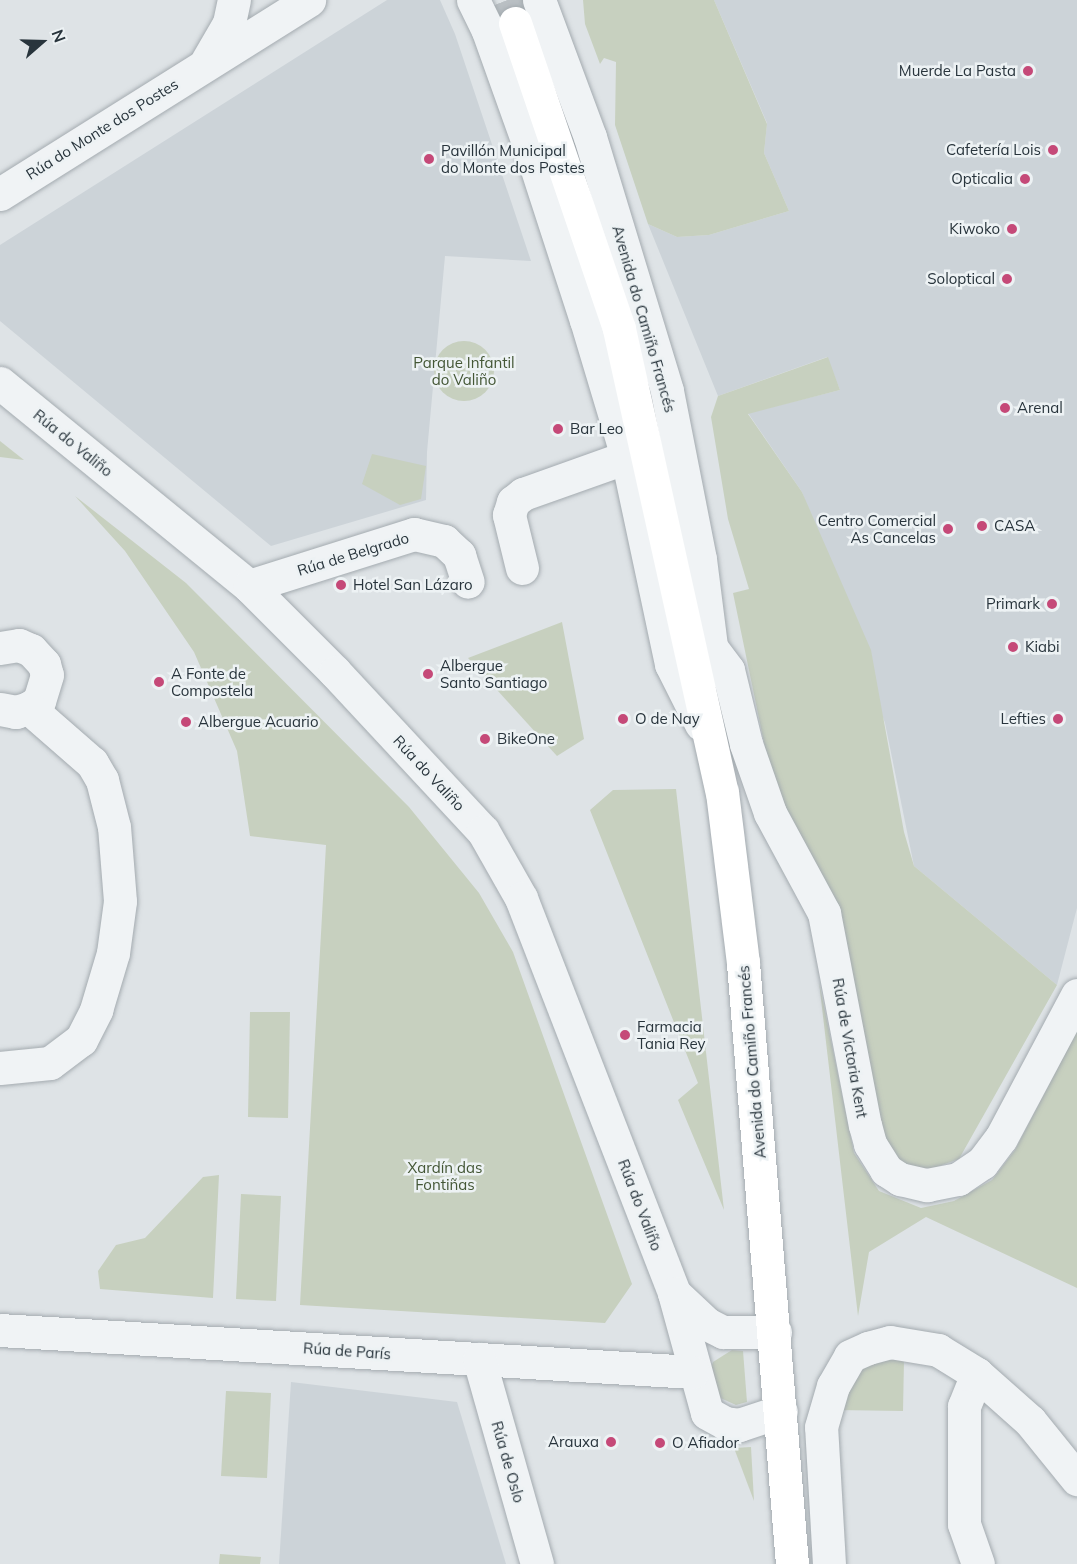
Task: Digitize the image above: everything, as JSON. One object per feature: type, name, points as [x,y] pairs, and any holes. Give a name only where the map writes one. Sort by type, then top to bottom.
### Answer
[{"type":"main road","name":"Avenida do Camiño Francés","points":[[515,23],[619,329],[722,792],[743,963],[775,1332]]},
{"type":"main road","points":[[775,1332],[792,1564]]},
{"type":"street","name":"Rúa do Monte dos Postes","points":[[205,65],[229,23],[234,0]]},
{"type":"street","name":"Rúa do Monte dos Postes","points":[[0,194],[205,65],[274,6],[309,0]]},
{"type":"street","name":"Avenida do Camiño Francés","points":[[473,0],[531,151],[627,457],[671,664],[710,742]]},
{"type":"street","name":"Avenida do Camiño Francés","points":[[539,0],[590,137],[667,391],[700,559],[713,650],[722,792]]},
{"type":"street","name":"Rúa do Valiño","points":[[0,383],[249,586],[459,804],[498,852],[521,898],[674,1293],[693,1372],[707,1413],[725,1423],[753,1423],[781,1411]]},
{"type":"street","points":[[522,568],[509,515],[513,502],[523,494],[627,457]]},
{"type":"street","name":"Rúa de Belgrado","points":[[249,586],[414,534],[444,541],[459,555],[468,582]]},
{"type":"street","points":[[0,648],[19,645],[31,650],[44,664],[46,687],[15,709],[92,762],[102,780],[114,827],[120,901],[113,953],[96,1010],[81,1040],[50,1063],[0,1068]]},
{"type":"street","name":"Rúa de Victoria Kent","points":[[713,650],[728,670],[746,744],[770,813],[824,913],[864,1125],[870,1144],[886,1170],[900,1179],[927,1185],[958,1179],[982,1163],[1001,1138],[1077,995]]},
{"type":"street","name":"Rúa do Valiño","points":[[674,1293],[707,1324],[723,1332]]},
{"type":"street","name":"Rúa de París","points":[[0,1330],[693,1372]]},
{"type":"street","points":[[693,1372],[712,1340],[723,1332],[775,1332]]},
{"type":"street","points":[[828,1564],[821,1428],[833,1386],[850,1356],[890,1342],[938,1350],[976,1374],[1030,1421],[1077,1479]]},
{"type":"street","name":"Rúa de Oslo","points":[[479,1359],[537,1564]]},
{"type":"street","points":[[976,1374],[964,1406],[964,1524],[978,1564]]},
{"type":"shaded area","points":[[387,0],[440,0],[455,34],[531,261],[445,256],[427,452],[426,500],[271,546],[0,321],[0,245]]},
{"type":"shaded area","name":"Centro Comercial As Cancelas","points":[[714,0],[1077,0],[1077,908],[1057,985],[914,866],[885,723],[802,492],[748,413],[840,390],[827,357],[718,396],[648,224],[677,237],[709,235],[789,211],[764,153],[767,123]]},
{"type":"shaded area","points":[[291,1382],[457,1402],[506,1564],[279,1564]]},
{"type":"green space","points":[[583,0],[714,0],[767,124],[764,153],[789,211],[709,235],[677,237],[648,224],[615,125],[616,62],[604,58],[600,64],[585,24]]},
{"type":"green space","name":"Parque Infantil do Valiño","points":[[464,341],[485,350],[494,371],[485,392],[464,401],[443,392],[434,371],[443,350]]},
{"type":"green space","points":[[828,357],[840,390],[748,414],[802,492],[871,650],[904,832],[914,866],[1057,985],[959,1159],[925,1171],[901,1165],[886,1150],[791,826],[769,767],[733,593],[749,589],[728,519],[711,417],[718,396]]},
{"type":"green space","points":[[0,441],[24,460],[0,457]]},
{"type":"green space","points":[[372,454],[426,466],[421,499],[400,505],[362,484]]},
{"type":"green space","name":"Xardín das Fontiñas","points":[[75,496],[186,583],[409,807],[479,893],[513,952],[632,1284],[605,1323],[300,1305],[326,845],[250,836],[237,751],[194,652],[125,551]]},
{"type":"green space","points":[[562,622],[584,739],[557,756],[468,658]]},
{"type":"green space","points":[[676,789],[724,1210],[678,1100],[698,1083],[590,810],[613,790]]},
{"type":"green space","points":[[819,982],[854,1153],[879,1191],[921,1208],[954,1201],[992,1180],[1015,1150],[1077,1031],[1077,1288],[926,1217],[869,1252],[858,1316]]},
{"type":"green space","points":[[250,1012],[290,1012],[288,1118],[248,1117]]},
{"type":"green space","points":[[219,1175],[213,1298],[100,1289],[98,1271],[116,1245],[145,1238],[203,1177]]},
{"type":"green space","points":[[241,1194],[281,1196],[276,1301],[236,1299]]},
{"type":"green space","points":[[732,1350],[743,1351],[747,1402],[736,1405],[716,1396],[709,1374],[713,1362]]},
{"type":"green space","points":[[881,1360],[904,1360],[903,1411],[836,1410],[847,1382],[866,1364]]},
{"type":"green space","points":[[226,1391],[271,1393],[267,1478],[221,1476]]},
{"type":"green space","points":[[751,1447],[754,1501],[734,1448]]},
{"type":"green space","points":[[220,1554],[261,1557],[260,1564],[219,1564]]},
{"type":"tunnel","points":[[506,0],[515,23]]},
{"type":"place","name":"Muerde La Pasta","points":[[1028,71]]},
{"type":"place","name":"Cafetería Lois","points":[[1053,150]]},
{"type":"place","name":"Pavillón Municipal do Monte dos Postes","points":[[429,159]]},
{"type":"place","name":"Opticalia","points":[[1025,179]]},
{"type":"place","name":"Kiwoko","points":[[1012,229]]},
{"type":"place","name":"Soloptical","points":[[1007,279]]},
{"type":"place","name":"Arenal","points":[[1005,408]]},
{"type":"place","name":"Bar Leo","points":[[558,429]]},
{"type":"place","name":"CASA","points":[[982,526]]},
{"type":"place","name":"Centro Comercial As Cancelas","points":[[948,529]]},
{"type":"place","name":"Hotel San Lázaro","points":[[341,585]]},
{"type":"place","name":"Primark","points":[[1052,604]]},
{"type":"place","name":"Kiabi","points":[[1013,647]]},
{"type":"place","name":"Albergue Santo Santiago","points":[[428,674]]},
{"type":"place","name":"A Fonte de Compostela","points":[[159,682]]},
{"type":"place","name":"O de Nay","points":[[623,719]]},
{"type":"place","name":"Lefties","points":[[1058,719]]},
{"type":"place","name":"Albergue Acuario","points":[[186,722]]},
{"type":"place","name":"BikeOne","points":[[485,739]]},
{"type":"place","name":"Farmacia Tania Rey","points":[[625,1035]]},
{"type":"place","name":"Arauxa","points":[[611,1442]]},
{"type":"place","name":"O Afiador","points":[[660,1443]]}]
